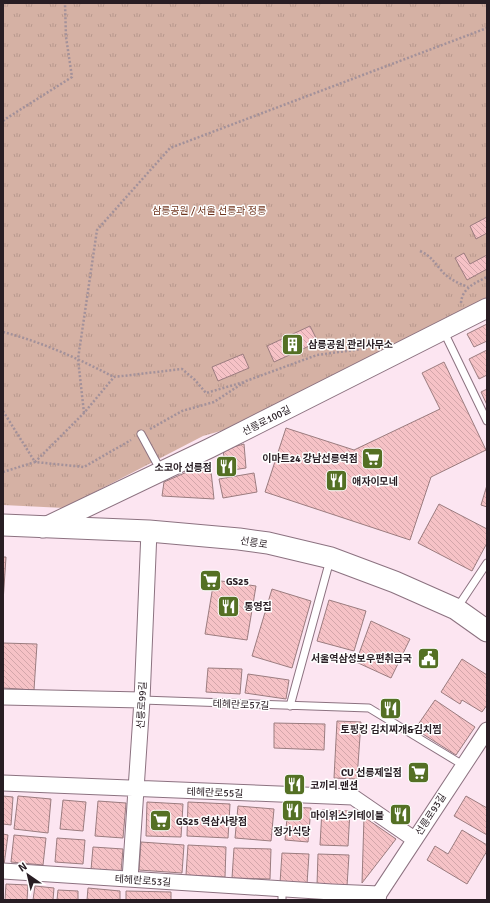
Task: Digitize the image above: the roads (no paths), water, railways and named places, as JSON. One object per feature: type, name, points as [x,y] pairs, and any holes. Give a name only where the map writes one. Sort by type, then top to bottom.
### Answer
[{"type":"main road","name":"선릉로","points":[[3,525],[43,528],[149,531],[268,543],[331,558],[396,582],[456,609],[487,631]]},
{"type":"street","name":"선릉로100길","points":[[43,528],[161,472],[487,308]]},
{"type":"street","name":"선릉로99길","points":[[130,879],[142,700],[149,531]]},
{"type":"street","name":"테헤란로57길","points":[[3,697],[142,700]]},
{"type":"street","name":"선릉로93길","points":[[378,897],[414,839],[487,730]]},
{"type":"street","name":"테헤란로55길","points":[[3,783],[353,798],[414,839]]},
{"type":"street","name":"테헤란로53길","points":[[3,871],[130,879],[282,894],[378,897]]},
{"type":"lane","points":[[443,331],[487,421]]},
{"type":"lane","points":[[141,434],[161,472]]},
{"type":"lane","points":[[290,706],[331,558]]},
{"type":"lane","points":[[456,609],[487,563]]},
{"type":"lane","name":"테헤란로57길","points":[[142,700],[369,708],[463,765]]},
{"type":"place","name":"삼릉공원 관리사무소","points":[[293,344]]},
{"type":"place","name":"이마트24 강남선릉역점","points":[[373,458]]},
{"type":"place","name":"소코아 선릉점","points":[[227,467]]},
{"type":"place","name":"애자이모네","points":[[337,481]]},
{"type":"place","name":"GS25","points":[[211,581]]},
{"type":"place","name":"통영집","points":[[228,606]]},
{"type":"place","name":"서울역삼성보우편취급국","points":[[428,658]]},
{"type":"place","name":"토핑킹 김치찌개&김치찜","points":[[391,709]]},
{"type":"place","name":"CU 선릉제일점","points":[[418,772]]},
{"type":"place","name":"코끼리 맨션","points":[[295,785]]},
{"type":"place","name":"정가식당","points":[[292,811]]},
{"type":"place","name":"마이위스키테이블","points":[[400,815]]},
{"type":"place","name":"GS25 역삼사랑점","points":[[160,821]]},
{"type":"park label","name":"삼릉공원 / 서울 선릉과 정릉","points":[[209,210]]}]
